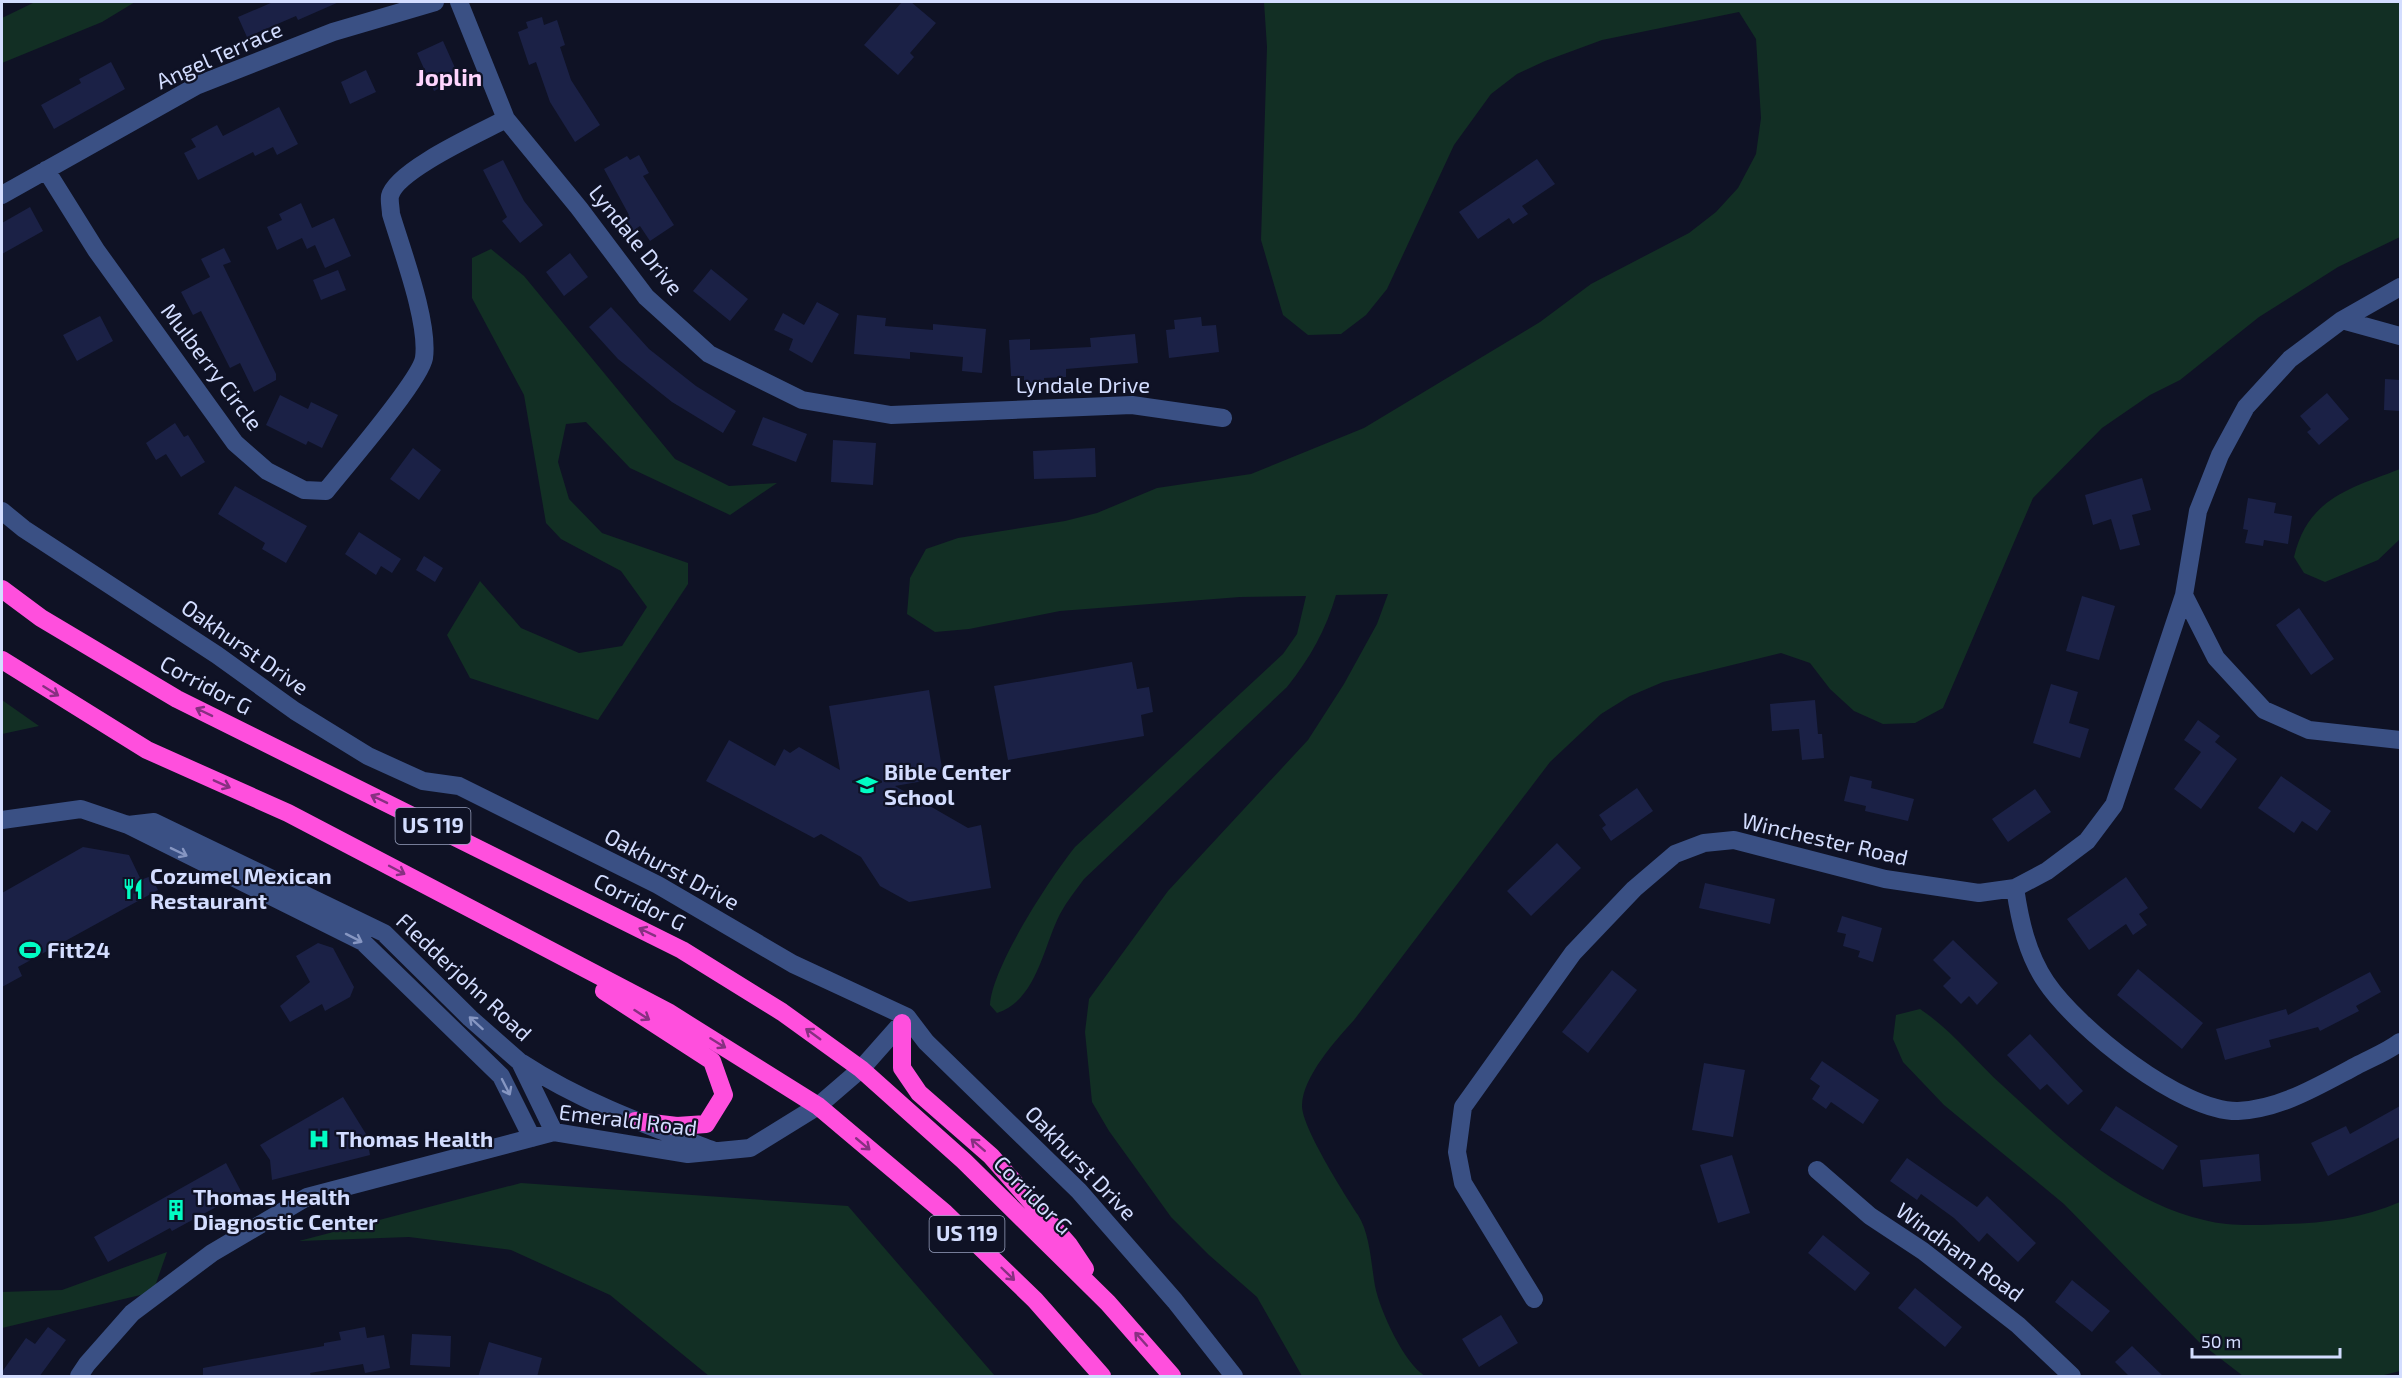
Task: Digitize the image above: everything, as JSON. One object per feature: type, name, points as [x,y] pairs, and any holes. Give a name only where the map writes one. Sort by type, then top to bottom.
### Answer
[{"type":"highway","name":"Corridor G","points":[[2,589],[41,618],[177,699],[682,950],[782,1012],[861,1069],[964,1161],[1108,1303],[1172,1377]]},
{"type":"highway","name":"US 119","points":[[2,660],[147,750],[288,813],[668,1012],[818,1106],[945,1213],[1035,1300],[1102,1377]]},
{"type":"highway","points":[[504,926],[712,1061],[724,1095],[706,1124],[676,1126],[635,1120]]},
{"type":"highway","points":[[904,1020],[902,1068],[919,1093],[991,1156],[1069,1245],[1108,1303]]},
{"type":"street","name":"Angel Terrace","points":[[2,195],[198,85],[333,32],[435,2]]},
{"type":"street","name":"Lyndale Drive","points":[[459,2],[506,119],[579,208],[646,297],[709,354],[802,400],[891,415],[1132,405],[1223,418]]},
{"type":"street","name":"Mulberry Circle","points":[[46,170],[96,250],[235,443],[267,471],[304,490],[326,491],[411,382],[424,359],[424,333],[391,214],[390,196],[399,181],[431,158],[506,119]]},
{"type":"street","name":"Winchester Road","points":[[1534,1299],[1463,1183],[1457,1152],[1463,1107],[1574,953],[1634,889],[1676,854],[1704,843],[1734,840],[1885,879],[1979,893],[2015,888],[2047,871],[2087,841],[2114,805],[2184,596],[2198,511],[2220,455],[2246,407],[2290,359],[2342,320],[2400,287]]},
{"type":"street","points":[[2342,320],[2400,336]]},
{"type":"street","name":"Oakhurst Drive","points":[[2,511],[24,529],[217,655],[295,711],[368,756],[423,781],[459,786],[658,885],[793,964],[904,1020],[1079,1191],[1175,1301],[1234,1377]]},
{"type":"street","points":[[2184,596],[2216,658],[2264,710],[2309,730],[2400,740]]},
{"type":"street","name":"Fledderjohn Road","points":[[2,820],[81,809],[128,825],[154,822],[384,933],[470,1018],[520,1062],[554,1132]]},
{"type":"street","points":[[128,825],[363,942],[501,1076],[532,1138]]},
{"type":"street","points":[[2015,888],[2022,932],[2046,982],[2096,1037],[2158,1082],[2202,1103],[2238,1111],[2292,1100],[2400,1042]]},
{"type":"street","name":"Emerald Road","points":[[79,1377],[87,1364],[132,1313],[212,1253],[307,1197],[554,1132],[688,1154],[750,1148],[818,1106],[861,1069],[904,1020]]},
{"type":"street","points":[[520,1062],[555,1085],[716,1152]]},
{"type":"street","name":"Windham Road","points":[[1817,1170],[1870,1216],[1923,1251],[2018,1325],[2072,1377]]},
{"type":"green space","points":[[35,2],[135,2],[102,22],[2,63],[2,18]]},
{"type":"green space","points":[[1264,2],[2400,2],[2400,237],[2338,267],[2259,317],[2180,380],[2150,395],[2102,428],[2033,498],[1943,708],[1915,723],[1883,724],[1854,711],[1830,689],[1810,663],[1781,653],[1663,682],[1630,696],[1601,714],[1550,762],[1322,1059],[1308,1082],[1304,1094],[1302,1105],[1308,1128],[1362,1223],[1370,1249],[1375,1286],[1387,1322],[1409,1360],[1425,1376],[1302,1376],[1257,1297],[1209,1255],[1171,1217],[1109,1131],[1092,1102],[1085,1032],[1089,999],[1168,891],[1308,740],[1344,684],[1377,624],[1388,594],[1336,595],[1316,643],[1287,687],[1084,879],[1060,914],[1030,985],[1021,997],[997,1013],[990,1005],[993,989],[1011,946],[1064,861],[1075,847],[1283,654],[1297,634],[1306,596],[1240,597],[1060,611],[969,629],[935,632],[907,614],[910,578],[926,549],[958,538],[1065,521],[1097,513],[1157,488],[1251,474],[1364,428],[1540,322],[1591,284],[1689,233],[1716,212],[1738,188],[1756,154],[1761,118],[1756,39],[1739,12],[1602,40],[1517,74],[1491,94],[1454,145],[1387,289],[1366,315],[1341,334],[1308,335],[1283,315],[1261,240],[1267,47]]},
{"type":"green space","points":[[491,249],[524,276],[675,459],[729,486],[777,483],[730,515],[630,468],[586,422],[566,424],[558,462],[569,499],[602,533],[688,563],[688,584],[598,720],[470,678],[447,635],[480,581],[521,628],[579,653],[622,646],[647,607],[621,571],[561,539],[546,523],[524,395],[472,298],[472,258]]},
{"type":"green space","points":[[2400,469],[2400,539],[2378,560],[2325,582],[2304,573],[2294,557],[2300,537],[2309,521],[2320,509],[2333,498],[2348,490]]},
{"type":"green space","points":[[2,700],[39,726],[2,734]]},
{"type":"green space","points":[[1920,1009],[1942,1026],[1992,1076],[2071,1147],[2120,1183],[2147,1199],[2175,1211],[2224,1224],[2255,1225],[2330,1221],[2358,1216],[2400,1202],[2400,1371],[2380,1376],[2243,1376],[2199,1342],[2064,1204],[1944,1105],[1903,1062],[1893,1039],[1896,1015]]},
{"type":"green space","points":[[521,1183],[848,1206],[995,1376],[709,1376],[610,1295],[511,1250],[409,1237],[299,1241]]},
{"type":"green space","points":[[167,1252],[153,1292],[2,1328],[2,1292],[62,1290]]},
{"type":"building","points":[[273,2],[339,2],[298,20],[296,16],[247,37],[238,17]]},
{"type":"building","points":[[902,2],[911,2],[936,23],[910,53],[914,57],[898,75],[864,45]]},
{"type":"building","points":[[542,17],[544,25],[557,20],[565,45],[560,47],[571,80],[600,125],[575,142],[550,102],[536,62],[529,65],[518,32],[528,28],[526,22]]},
{"type":"building","points":[[443,41],[460,79],[434,91],[417,53]]},
{"type":"building","points":[[111,62],[125,89],[54,129],[41,105],[81,83],[79,79]]},
{"type":"building","points":[[366,70],[376,92],[350,104],[341,82]]},
{"type":"building","points":[[279,107],[298,144],[277,155],[273,147],[255,156],[253,152],[198,180],[184,153],[196,147],[191,139],[217,125],[223,136]]},
{"type":"building","points":[[639,155],[649,173],[643,176],[674,225],[650,241],[640,226],[633,231],[625,217],[629,215],[604,169],[627,156],[630,160]]},
{"type":"building","points":[[1537,159],[1555,184],[1522,206],[1528,214],[1513,224],[1509,218],[1478,239],[1459,212]]},
{"type":"building","points":[[503,160],[524,201],[543,225],[520,243],[502,221],[507,217],[483,170]]},
{"type":"building","points":[[301,203],[312,228],[334,218],[351,256],[325,268],[315,245],[307,249],[302,238],[277,250],[267,227],[282,220],[279,214]]},
{"type":"building","points":[[30,207],[43,231],[2,254],[2,223]]},
{"type":"building","points":[[224,248],[231,262],[223,265],[276,374],[276,380],[254,392],[240,363],[230,368],[201,311],[193,315],[181,292],[210,277],[201,259]]},
{"type":"building","points":[[570,253],[588,277],[564,296],[546,272]]},
{"type":"building","points":[[711,269],[748,299],[730,321],[693,291]]},
{"type":"building","points":[[338,270],[346,290],[321,300],[313,280]]},
{"type":"building","points":[[817,302],[839,314],[812,363],[789,350],[793,339],[774,330],[783,313],[804,325]]},
{"type":"building","points":[[611,307],[649,349],[696,386],[736,411],[723,433],[672,402],[618,359],[589,327]]},
{"type":"building","points":[[857,315],[886,318],[885,326],[933,330],[933,324],[986,329],[982,373],[962,371],[963,357],[910,352],[910,359],[854,354]]},
{"type":"building","points":[[100,316],[113,341],[77,361],[63,335]]},
{"type":"building","points":[[1201,317],[1202,326],[1216,325],[1219,352],[1169,358],[1166,330],[1175,329],[1174,320]]},
{"type":"building","points":[[1135,334],[1138,363],[1066,369],[1066,377],[1044,378],[1044,382],[1024,383],[1024,376],[1011,376],[1009,340],[1030,339],[1030,350],[1091,347],[1090,338]]},
{"type":"building","points":[[2385,379],[2400,380],[2400,411],[2384,410]]},
{"type":"building","points":[[2327,393],[2349,419],[2319,445],[2307,432],[2311,429],[2300,416]]},
{"type":"building","points":[[280,395],[308,409],[311,402],[338,415],[322,448],[308,441],[306,445],[266,425]]},
{"type":"building","points":[[763,417],[807,434],[796,462],[752,445]]},
{"type":"building","points":[[175,423],[184,437],[188,435],[205,462],[181,477],[166,454],[156,460],[146,443]]},
{"type":"building","points":[[833,440],[876,443],[873,485],[831,482]]},
{"type":"building","points":[[413,448],[441,470],[419,500],[390,479]]},
{"type":"building","points":[[1095,448],[1096,477],[1034,479],[1033,451]]},
{"type":"building","points":[[2142,478],[2151,510],[2132,515],[2140,545],[2120,550],[2111,519],[2093,525],[2085,495]]},
{"type":"building","points":[[235,486],[307,526],[286,563],[262,549],[265,543],[218,514]]},
{"type":"building","points":[[2248,498],[2276,503],[2274,513],[2292,516],[2288,544],[2264,540],[2263,546],[2245,543],[2248,530],[2243,529]]},
{"type":"building","points":[[359,532],[401,559],[392,573],[381,566],[376,575],[345,554]]},
{"type":"building","points":[[424,556],[443,568],[435,582],[416,570]]},
{"type":"building","points":[[2082,596],[2115,606],[2099,660],[2066,651]]},
{"type":"building","points":[[2299,608],[2334,659],[2311,675],[2276,625]]},
{"type":"building","points":[[1132,662],[1137,689],[1149,687],[1153,712],[1141,715],[1144,736],[1008,760],[994,686]]},
{"type":"building","points":[[2051,684],[2078,692],[2069,723],[2089,729],[2080,758],[2033,743]]},
{"type":"building","points":[[929,690],[942,768],[935,779],[895,786],[968,828],[981,825],[991,888],[909,902],[880,886],[861,857],[821,834],[814,838],[706,781],[729,740],[775,766],[784,749],[790,753],[799,747],[840,770],[829,706]]},
{"type":"building","points":[[1815,700],[1818,734],[1822,734],[1824,758],[1802,760],[1799,729],[1772,731],[1770,704]]},
{"type":"building","points":[[2198,720],[2220,736],[2215,742],[2237,759],[2201,809],[2174,789],[2201,752],[2184,740]]},
{"type":"building","points":[[1850,776],[1872,781],[1871,788],[1914,799],[1908,821],[1865,811],[1866,806],[1844,801]]},
{"type":"building","points":[[2281,776],[2331,811],[2317,831],[2302,821],[2294,833],[2258,808]]},
{"type":"building","points":[[1637,788],[1653,811],[1611,841],[1602,828],[1606,825],[1599,815]]},
{"type":"building","points":[[2035,789],[2051,812],[2008,842],[1992,819]]},
{"type":"building","points":[[1557,843],[1581,868],[1531,916],[1507,891]]},
{"type":"building","points":[[83,847],[129,855],[141,880],[151,876],[158,890],[18,967],[22,976],[2,987],[2,893]]},
{"type":"building","points":[[2126,877],[2148,908],[2139,914],[2147,925],[2133,935],[2126,924],[2089,950],[2067,919]]},
{"type":"building","points":[[1705,883],[1775,899],[1770,924],[1699,908]]},
{"type":"building","points":[[1842,916],[1882,928],[1873,962],[1858,957],[1860,951],[1843,946],[1846,934],[1837,932]]},
{"type":"building","points":[[1953,940],[1998,983],[1977,1005],[1969,996],[1961,1004],[1943,986],[1951,978],[1933,960]]},
{"type":"building","points":[[318,943],[333,948],[354,987],[350,997],[325,1011],[322,1004],[290,1022],[280,1006],[310,982],[296,956]]},
{"type":"building","points":[[2138,969],[2203,1023],[2182,1049],[2117,995]]},
{"type":"building","points":[[1612,970],[1637,990],[1588,1053],[1562,1032]]},
{"type":"building","points":[[2370,972],[2381,992],[2356,1006],[2359,1011],[2320,1031],[2318,1027],[2269,1040],[2271,1047],[2225,1060],[2216,1029],[2286,1009],[2288,1015]]},
{"type":"building","points":[[2030,1034],[2083,1091],[2068,1105],[2047,1084],[2040,1090],[2007,1055]]},
{"type":"building","points":[[1822,1061],[1879,1100],[1863,1124],[1831,1102],[1826,1109],[1812,1099],[1820,1086],[1810,1079]]},
{"type":"building","points":[[1704,1063],[1745,1070],[1733,1137],[1692,1130]]},
{"type":"building","name":"Thomas Health","points":[[343,1097],[366,1134],[370,1155],[272,1180],[270,1160],[260,1145]]},
{"type":"building","points":[[2116,1106],[2178,1146],[2163,1170],[2100,1130]]},
{"type":"building","points":[[2400,1106],[2400,1137],[2328,1176],[2311,1143],[2346,1126],[2350,1134]]},
{"type":"building","points":[[2259,1154],[2261,1181],[2203,1187],[2200,1160]]},
{"type":"building","points":[[1732,1155],[1750,1213],[1718,1223],[1700,1165]]},
{"type":"building","points":[[1907,1158],[1977,1207],[1987,1196],[2036,1243],[2018,1262],[1987,1233],[1979,1242],[1954,1218],[1921,1194],[1917,1200],[1890,1181]]},
{"type":"building","name":"Thomas Health Diagnostic Center","points":[[226,1163],[242,1193],[172,1231],[170,1228],[108,1262],[94,1237]]},
{"type":"building","points":[[1823,1235],[1870,1273],[1855,1291],[1808,1253]]},
{"type":"building","points":[[2072,1280],[2110,1311],[2092,1332],[2055,1302]]},
{"type":"building","points":[[1915,1288],[1962,1327],[1945,1347],[1898,1308]]},
{"type":"building","points":[[1501,1315],[1518,1343],[1479,1367],[1462,1339]]},
{"type":"building","points":[[48,1327],[66,1340],[39,1377],[2,1377],[2,1372],[26,1338],[35,1344]]},
{"type":"building","points":[[365,1327],[367,1338],[384,1335],[390,1368],[365,1373],[363,1364],[310,1373],[311,1377],[203,1377],[203,1368],[324,1346],[324,1343],[341,1340],[339,1332]]},
{"type":"building","points":[[412,1334],[451,1336],[450,1367],[410,1365]]},
{"type":"building","points":[[489,1342],[542,1358],[537,1377],[478,1377]]},
{"type":"building","points":[[2132,1346],[2164,1377],[2130,1377],[2115,1362]]},
{"type":"place","name":"Bible Center School","points":[[867,785]]},
{"type":"place","name":"Cozumel Mexican Restaurant","points":[[133,889]]},
{"type":"place","name":"Fitt24","points":[[30,950]]},
{"type":"place","name":"Thomas Health","points":[[319,1139]]},
{"type":"place","name":"Thomas Health Diagnostic Center","points":[[176,1210]]},
{"type":"district","name":"Joplin","points":[[449,78]]}]
